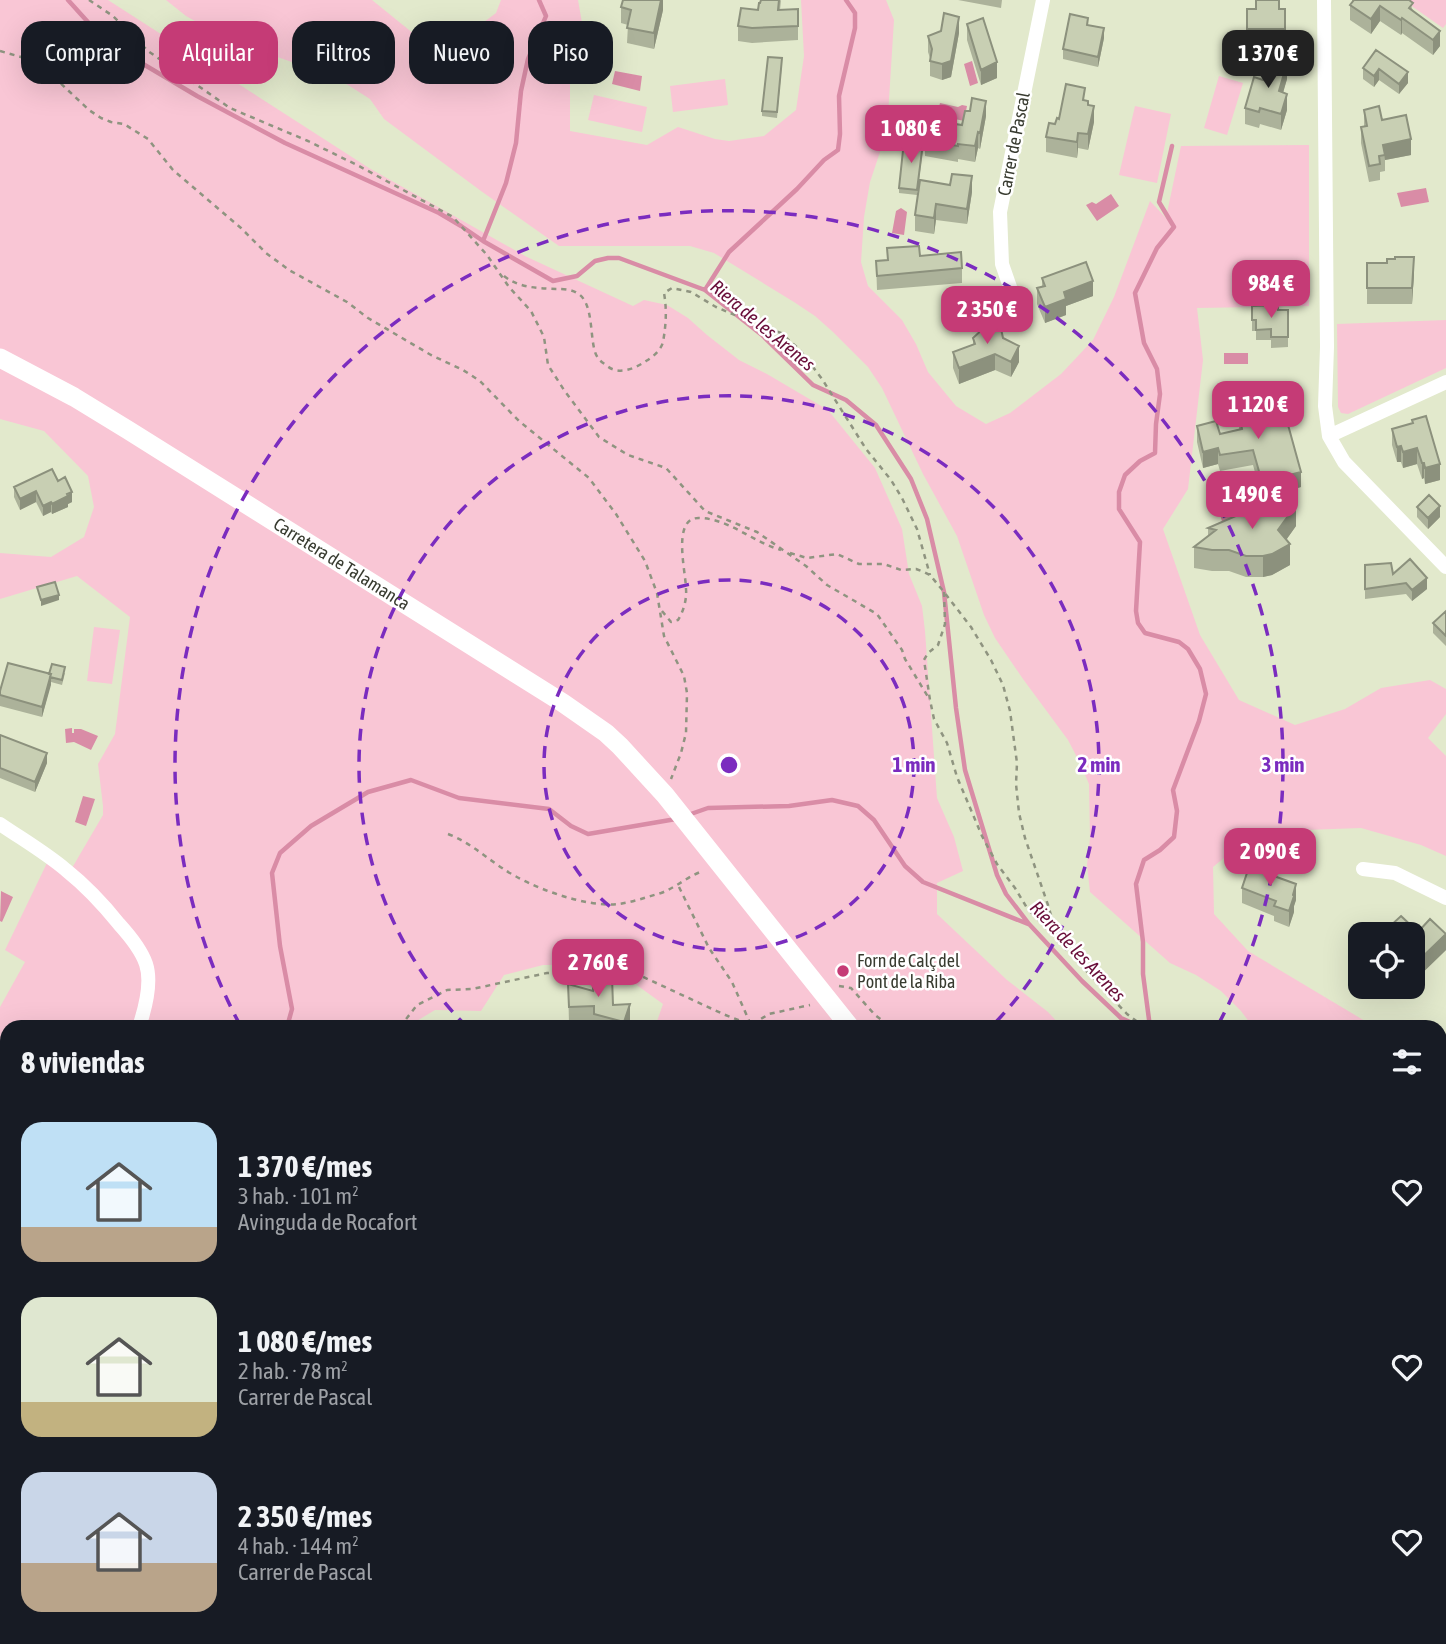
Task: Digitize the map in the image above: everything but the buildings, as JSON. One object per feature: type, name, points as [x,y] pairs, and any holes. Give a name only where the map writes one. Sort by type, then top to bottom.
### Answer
[{"type":"street","name":"Carrer de Pascal","points":[[1010,287],[1002,264],[1000,212],[1043,0]]},
{"type":"street","points":[[1324,0],[1327,348],[1325,406],[1329,436],[1344,462],[1446,567]]},
{"type":"street","name":"Carretera de Talamanca","points":[[0,358],[118,424],[563,703],[598,728],[635,760],[665,795],[844,1020]]},
{"type":"street","points":[[1329,436],[1446,382]]},
{"type":"street","points":[[0,824],[66,869],[91,891],[131,939],[146,965],[148,990],[141,1020]]},
{"type":"street","points":[[1363,869],[1395,873],[1446,898]]},
{"type":"path","points":[[89,0],[113,16],[148,51],[230,108],[357,164],[453,217],[531,311],[544,337],[548,365],[599,437],[628,455],[666,468],[705,511],[757,532],[827,584],[877,614],[902,650],[930,700]]},
{"type":"path","points":[[0,51],[21,57],[55,78],[101,118],[124,124],[148,139],[173,170],[266,253],[289,270],[347,302],[368,318],[480,381],[519,421],[589,478],[616,513],[645,561],[657,593],[664,636],[681,668],[687,693],[686,733],[665,795]]},
{"type":"path","points":[[500,273],[513,283],[531,288],[563,289],[578,293],[586,302],[597,357],[610,369],[620,371],[637,366],[661,348],[666,315],[664,293],[671,288],[691,292],[716,307],[781,332],[800,351],[822,379],[866,449],[891,480],[917,529],[930,575],[971,627],[1003,685],[1010,711],[1017,763],[1019,813],[1059,943]]},
{"type":"path","points":[[660,608],[671,622],[678,620],[683,613],[687,592],[683,564],[683,529],[691,519],[699,517],[723,523],[771,547],[807,558],[837,554],[859,564],[884,564],[901,570],[916,569],[930,575]]},
{"type":"path","points":[[944,592],[945,624],[938,645],[928,653],[925,660],[930,700],[934,719],[947,743],[957,777],[982,836],[997,864],[1027,908],[1135,1020]]},
{"type":"path","points":[[448,834],[463,840],[503,869],[526,881],[598,904],[618,904],[661,893],[703,870],[728,873]]},
{"type":"path","points":[[678,886],[709,948],[733,982],[749,1020]]},
{"type":"path","points":[[406,1020],[417,1006],[447,990],[472,989],[547,973],[595,970],[639,975],[740,1020]]},
{"type":"path","points":[[758,1020],[769,1014],[809,1005],[840,986],[851,988],[882,1020]]},
{"type":"shaded area","points":[[0,0],[108,0],[141,21],[21,21],[21,84],[145,84],[145,24],[159,33],[159,84],[238,84],[369,168],[527,257],[633,306],[644,300],[667,305],[688,318],[739,360],[828,410],[875,468],[902,529],[909,574],[922,606],[937,798],[954,837],[963,871],[937,883],[937,914],[1007,980],[1055,1020],[657,1020],[663,1004],[609,965],[543,965],[504,975],[481,1011],[435,1010],[418,1020],[0,1020],[0,1007],[25,962],[5,950],[47,863],[72,868],[103,815],[98,764],[115,734],[130,617],[77,576],[0,599],[0,553],[51,557],[84,537],[94,507],[88,476],[44,431],[0,419]]},
{"type":"shaded area","points":[[166,0],[372,0],[409,30],[409,84],[514,84],[514,21],[485,21],[496,13],[501,0],[578,0],[582,21],[528,21],[528,84],[570,84],[570,131],[647,145],[678,127],[729,141],[764,136],[796,110],[804,56],[801,0],[886,0],[894,20],[887,131],[870,182],[861,262],[868,286],[902,320],[928,372],[956,406],[986,424],[1010,413],[1061,374],[1093,340],[1114,297],[1150,201],[1166,218],[1181,146],[1309,145],[1309,306],[1197,308],[1203,360],[1188,489],[1163,529],[1200,635],[1239,700],[1295,725],[1345,709],[1381,688],[1430,680],[1446,689],[1446,714],[1428,738],[1446,756],[1446,856],[1421,845],[1361,828],[1277,831],[1241,844],[1213,867],[1214,914],[1248,951],[1363,1020],[1248,1020],[1221,991],[1170,963],[1090,892],[1087,865],[1090,838],[1089,784],[1080,763],[1068,740],[995,638],[984,615],[957,536],[923,474],[882,388],[868,367],[815,316],[714,253],[690,246],[559,246],[384,119],[370,99],[346,84],[395,84],[395,21],[292,21],[292,62],[278,57],[278,21],[195,21]]},
{"type":"shaded area","points":[[1403,0],[1446,0],[1446,24],[1443,28]]},
{"type":"shaded area","points":[[972,61],[978,83],[970,86],[964,64]]},
{"type":"shaded area","points":[[615,71],[642,76],[640,91],[612,84]]},
{"type":"shaded area","points":[[1219,76],[1243,83],[1227,135],[1204,128]]},
{"type":"shaded area","points":[[725,79],[728,105],[673,112],[670,86]]},
{"type":"shaded area","points":[[594,95],[647,107],[642,132],[588,120]]},
{"type":"shaded area","points":[[940,103],[967,106],[964,121],[937,115]]},
{"type":"shaded area","points":[[1135,106],[1171,114],[1157,183],[1119,175]]},
{"type":"shaded area","points":[[1426,188],[1429,202],[1401,207],[1397,193]]},
{"type":"shaded area","points":[[1111,194],[1119,206],[1097,221],[1086,205],[1092,202],[1096,204]]},
{"type":"shaded area","points":[[901,208],[907,212],[904,235],[892,233],[896,211]]},
{"type":"shaded area","points":[[1446,320],[1446,368],[1348,414],[1341,413],[1338,407],[1337,324]]},
{"type":"shaded area","points":[[1224,353],[1248,353],[1248,364],[1224,364]]},
{"type":"shaded area","points":[[1228,497],[1234,522],[1223,525],[1216,500]]},
{"type":"shaded area","points":[[94,627],[120,630],[112,684],[87,681]]},
{"type":"shaded area","points":[[72,728],[72,733],[74,729],[81,729],[98,736],[91,750],[74,742],[66,743],[65,729]]},
{"type":"shaded area","points":[[83,796],[95,799],[86,826],[75,822]]},
{"type":"shaded area","points":[[1,891],[13,897],[2,922],[0,921]]},
{"type":"waterway","name":"Riera de les Arenes","points":[[68,0],[96,31],[138,61],[197,96],[285,143],[439,213],[553,281],[577,276],[595,261],[619,258],[705,290],[762,335],[813,385],[846,400],[876,425],[911,479],[927,519],[944,592],[965,770],[997,875],[1006,894],[1029,924],[1082,981],[1125,1020]]},
{"type":"waterway","points":[[483,241],[506,183],[516,143],[521,91],[528,59],[546,16],[539,0]]},
{"type":"waterway","points":[[705,290],[729,252],[824,160],[838,150],[839,96],[855,28],[855,13],[846,0]]},
{"type":"waterway","points":[[1149,1020],[1136,884],[1144,860],[1174,837],[1177,811],[1173,790],[1199,721],[1206,694],[1200,669],[1188,649],[1179,642],[1145,633],[1138,623],[1136,611],[1140,542],[1119,509],[1119,492],[1125,475],[1140,461],[1155,453],[1160,394],[1157,369],[1144,343],[1135,293],[1157,248],[1174,227],[1159,202],[1172,146]]},
{"type":"waterway","points":[[289,1020],[292,1009],[280,946],[272,873],[280,853],[311,826],[368,792],[411,780],[459,798],[549,809],[571,826],[588,834],[676,819]]},
{"type":"waterway","points":[[688,815],[708,808],[789,806],[832,800],[858,806],[874,820],[905,866],[923,882],[1028,924]]},
{"type":"place","name":"Forn de Calç del Pont de la Riba","points":[[843,971]]}]
